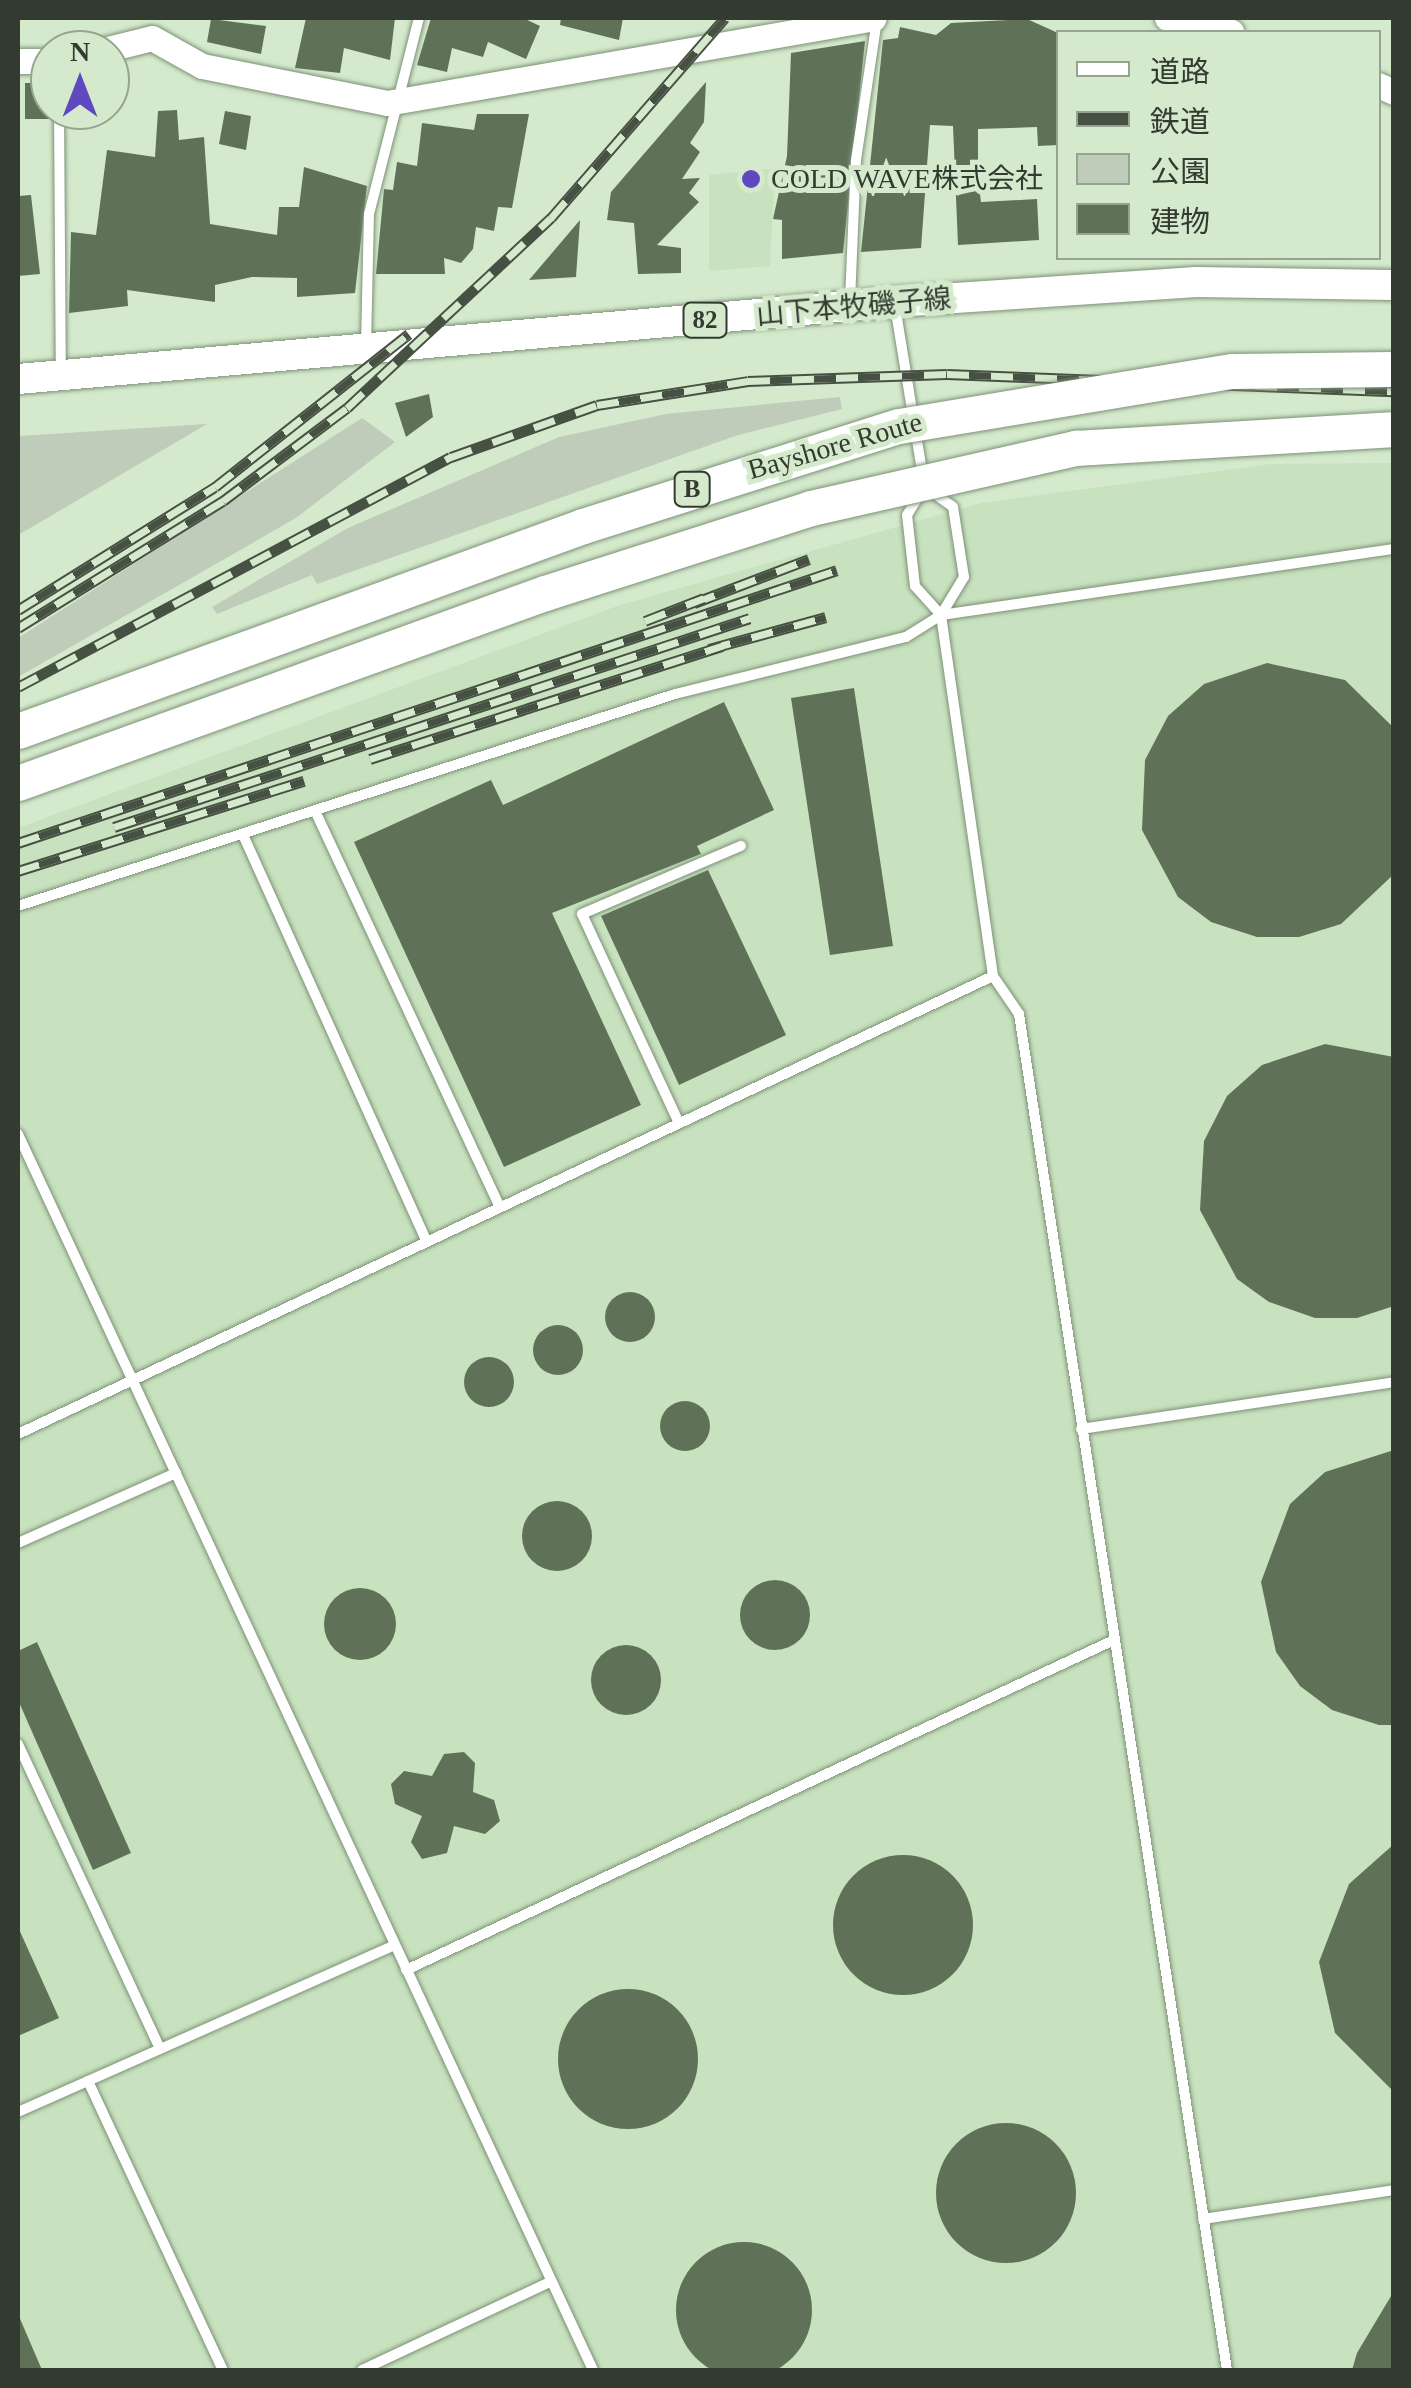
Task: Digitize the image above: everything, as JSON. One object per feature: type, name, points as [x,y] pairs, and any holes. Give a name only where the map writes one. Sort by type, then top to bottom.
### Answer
[{"type":"highway","name":"Bayshore Route","points":[[18,731],[600,520],[899,426],[1234,371],[1394,369]]},
{"type":"highway","name":"Bayshore Route","points":[[18,783],[545,593],[811,508],[1076,448],[1394,429]]},
{"type":"main road","name":"山下本牧磯子線","points":[[18,380],[895,302],[1196,282],[1394,286]]},
{"type":"street","points":[[130,44],[152,38],[202,66],[393,102],[876,18]]},
{"type":"street","points":[[1167,18],[1223,30]]},
{"type":"lane","points":[[366,348],[369,214],[393,102],[419,18]]},
{"type":"lane","points":[[850,307],[856,160],[876,18]]},
{"type":"lane","points":[[59,130],[61,376]]},
{"type":"lane","points":[[895,302],[924,487],[907,515],[916,586],[941,615],[993,976],[1018,1014],[1227,2370]]},
{"type":"lane","points":[[924,487],[954,507],[964,576],[941,615]]},
{"type":"lane","points":[[18,906],[317,815],[676,694],[906,636],[941,615],[1394,548]]},
{"type":"lane","points":[[317,815],[500,1207]]},
{"type":"lane","points":[[244,837],[427,1242]]},
{"type":"lane","points":[[679,1123],[582,914],[740,846]]},
{"type":"lane","points":[[18,1434],[993,976]]},
{"type":"lane","points":[[18,1134],[593,2370]]},
{"type":"lane","points":[[1081,1429],[1394,1382]]},
{"type":"lane","points":[[18,1543],[176,1473]]},
{"type":"lane","points":[[406,1970],[1114,1640]]},
{"type":"lane","points":[[18,1744],[160,2049]]},
{"type":"lane","points":[[18,2112],[394,1945]]},
{"type":"lane","points":[[88,2081],[223,2370]]},
{"type":"lane","points":[[1204,2219],[1394,2190]]},
{"type":"lane","points":[[362,2370],[550,2282]]},
{"type":"shaded area","points":[[775,168],[770,266],[709,271],[709,175]]},
{"type":"shaded area","points":[[1393,463],[1393,2370],[18,2370],[18,828],[620,605],[981,503],[1271,464]]},
{"type":"green space","points":[[840,397],[842,409],[738,435],[317,584],[312,575],[217,614],[212,607],[348,528],[559,437],[666,414]]},
{"type":"green space","points":[[362,418],[395,442],[296,518],[18,677],[18,638]]},
{"type":"green space","points":[[207,424],[20,534],[18,436]]},
{"type":"building","points":[[306,18],[395,18],[390,60],[344,48],[340,73],[295,68]]},
{"type":"building","points":[[431,18],[523,18],[540,26],[526,59],[488,42],[483,57],[452,48],[447,72],[417,65]]},
{"type":"building","points":[[561,18],[623,18],[619,40],[560,25]]},
{"type":"building","points":[[211,19],[266,26],[261,54],[207,42]]},
{"type":"building","points":[[1027,19],[1056,32],[1056,145],[1038,146],[1037,127],[978,129],[981,202],[1037,199],[1039,240],[958,245],[953,126],[930,125],[921,248],[861,252],[883,40],[898,38],[900,27],[936,35],[951,23]]},
{"type":"building","points":[[865,41],[843,253],[782,259],[782,220],[773,219],[787,156],[791,53]]},
{"type":"building","points":[[706,82],[704,122],[690,143],[700,152],[682,179],[700,178],[689,193],[699,202],[657,245],[681,248],[681,273],[638,274],[634,223],[607,220],[611,192]]},
{"type":"building","points":[[25,83],[30,83],[30,119],[25,119]]},
{"type":"building","points":[[177,110],[179,140],[204,137],[210,224],[277,235],[279,207],[299,207],[304,167],[367,186],[355,293],[297,297],[297,278],[252,277],[215,285],[215,302],[127,290],[128,306],[69,313],[71,232],[96,235],[107,150],[155,157],[158,111]]},
{"type":"building","points":[[225,111],[251,116],[246,150],[219,144]]},
{"type":"building","points":[[477,114],[529,114],[512,208],[498,207],[494,231],[476,227],[473,249],[461,263],[444,258],[445,274],[376,274],[384,189],[393,190],[397,162],[417,166],[422,123],[474,130]]},
{"type":"building","points":[[31,195],[40,274],[18,276],[18,196]]},
{"type":"building","points":[[580,220],[576,277],[529,280]]},
{"type":"building","points":[[429,394],[433,417],[406,437],[395,403]]},
{"type":"building","points":[[1267,663],[1345,680],[1394,728],[1394,874],[1341,924],[1299,937],[1257,937],[1211,922],[1178,897],[1142,830],[1145,760],[1168,716],[1204,684]]},
{"type":"building","points":[[854,688],[893,946],[830,955],[791,698]]},
{"type":"building","points":[[724,702],[774,810],[697,846],[701,854],[552,913],[641,1105],[504,1167],[354,842],[491,780],[503,805]]},
{"type":"building","points":[[708,870],[786,1035],[679,1085],[601,916]]},
{"type":"building","points":[[1325,1044],[1394,1057],[1394,1306],[1357,1318],[1315,1318],[1269,1302],[1237,1279],[1200,1210],[1204,1141],[1227,1096],[1262,1065]]},
{"type":"building","points":[[630,1292],[648,1299],[655,1317],[648,1335],[630,1342],[612,1335],[605,1317],[612,1299]]},
{"type":"building","points":[[558,1325],[576,1332],[583,1350],[576,1368],[558,1375],[540,1368],[533,1350],[540,1332]]},
{"type":"building","points":[[489,1357],[507,1364],[514,1382],[507,1400],[489,1407],[471,1400],[464,1382],[471,1364]]},
{"type":"building","points":[[685,1401],[702,1409],[710,1426],[702,1443],[685,1451],[668,1443],[660,1426],[668,1409]]},
{"type":"building","points":[[1394,1450],[1394,1725],[1379,1725],[1332,1710],[1300,1686],[1276,1652],[1261,1582],[1290,1504],[1325,1472]]},
{"type":"building","points":[[557,1501],[571,1503],[582,1511],[590,1522],[590,1550],[582,1561],[571,1569],[557,1571],[543,1569],[532,1561],[524,1550],[522,1536],[524,1522],[532,1511],[543,1503]]},
{"type":"building","points":[[775,1580],[789,1582],[800,1590],[808,1601],[808,1629],[800,1640],[789,1648],[775,1650],[761,1648],[750,1640],[742,1629],[740,1615],[742,1601],[750,1590],[761,1582]]},
{"type":"building","points":[[360,1588],[385,1599],[396,1624],[385,1649],[360,1660],[335,1649],[324,1624],[335,1599]]},
{"type":"building","points":[[37,1642],[131,1853],[93,1870],[18,1700],[18,1651]]},
{"type":"building","points":[[626,1645],[640,1647],[651,1655],[659,1666],[659,1694],[651,1705],[640,1713],[626,1715],[612,1713],[601,1705],[593,1694],[591,1680],[593,1666],[601,1655],[612,1647]]},
{"type":"building","points":[[464,1752],[475,1763],[473,1792],[494,1800],[500,1821],[485,1834],[454,1826],[447,1853],[422,1859],[411,1842],[422,1816],[395,1804],[391,1784],[404,1771],[432,1776],[444,1754]]},
{"type":"building","points":[[1394,1844],[1394,2092],[1335,2033],[1319,1962],[1349,1884]]},
{"type":"building","points":[[903,1855],[930,1861],[952,1876],[967,1898],[973,1925],[967,1952],[952,1974],[930,1989],[903,1995],[876,1989],[854,1974],[839,1952],[833,1925],[839,1898],[854,1876],[876,1861]]},
{"type":"building","points":[[18,1927],[59,2018],[18,2036]]},
{"type":"building","points":[[628,1989],[655,1995],[677,2010],[692,2032],[698,2059],[692,2086],[677,2108],[655,2123],[628,2129],[601,2123],[579,2108],[564,2086],[558,2059],[564,2032],[579,2010],[601,1995]]},
{"type":"building","points":[[1006,2123],[1033,2129],[1055,2144],[1070,2166],[1076,2193],[1070,2220],[1055,2242],[1033,2257],[1006,2263],[979,2257],[957,2242],[942,2220],[936,2193],[942,2166],[957,2144],[979,2129]]},
{"type":"building","points":[[744,2242],[770,2247],[792,2262],[807,2284],[812,2310],[807,2336],[792,2358],[770,2373],[744,2378],[718,2373],[696,2358],[681,2336],[676,2310],[681,2284],[696,2262],[718,2247]]},
{"type":"building","points":[[1394,2291],[1394,2370],[1352,2370],[1357,2353]]},
{"type":"building","points":[[18,2314],[42,2370],[18,2370]]},
{"type":"railway","points":[[18,628],[223,501],[347,408],[551,218],[725,18]]},
{"type":"railway","points":[[18,610],[215,487],[409,334]]},
{"type":"railway","points":[[18,687],[451,457],[597,405],[748,381],[947,374],[1394,391]]},
{"type":"railway","points":[[694,603],[809,559]]},
{"type":"railway","points":[[18,843],[837,570]]},
{"type":"railway","points":[[645,621],[704,598]]},
{"type":"railway","points":[[709,649],[826,617]]},
{"type":"railway","points":[[114,827],[750,618]]},
{"type":"railway","points":[[370,759],[722,646]]},
{"type":"railway","points":[[18,871],[304,781]]},
{"type":"place","name":"COLD WAVE株式会社","points":[[751,179]]}]
